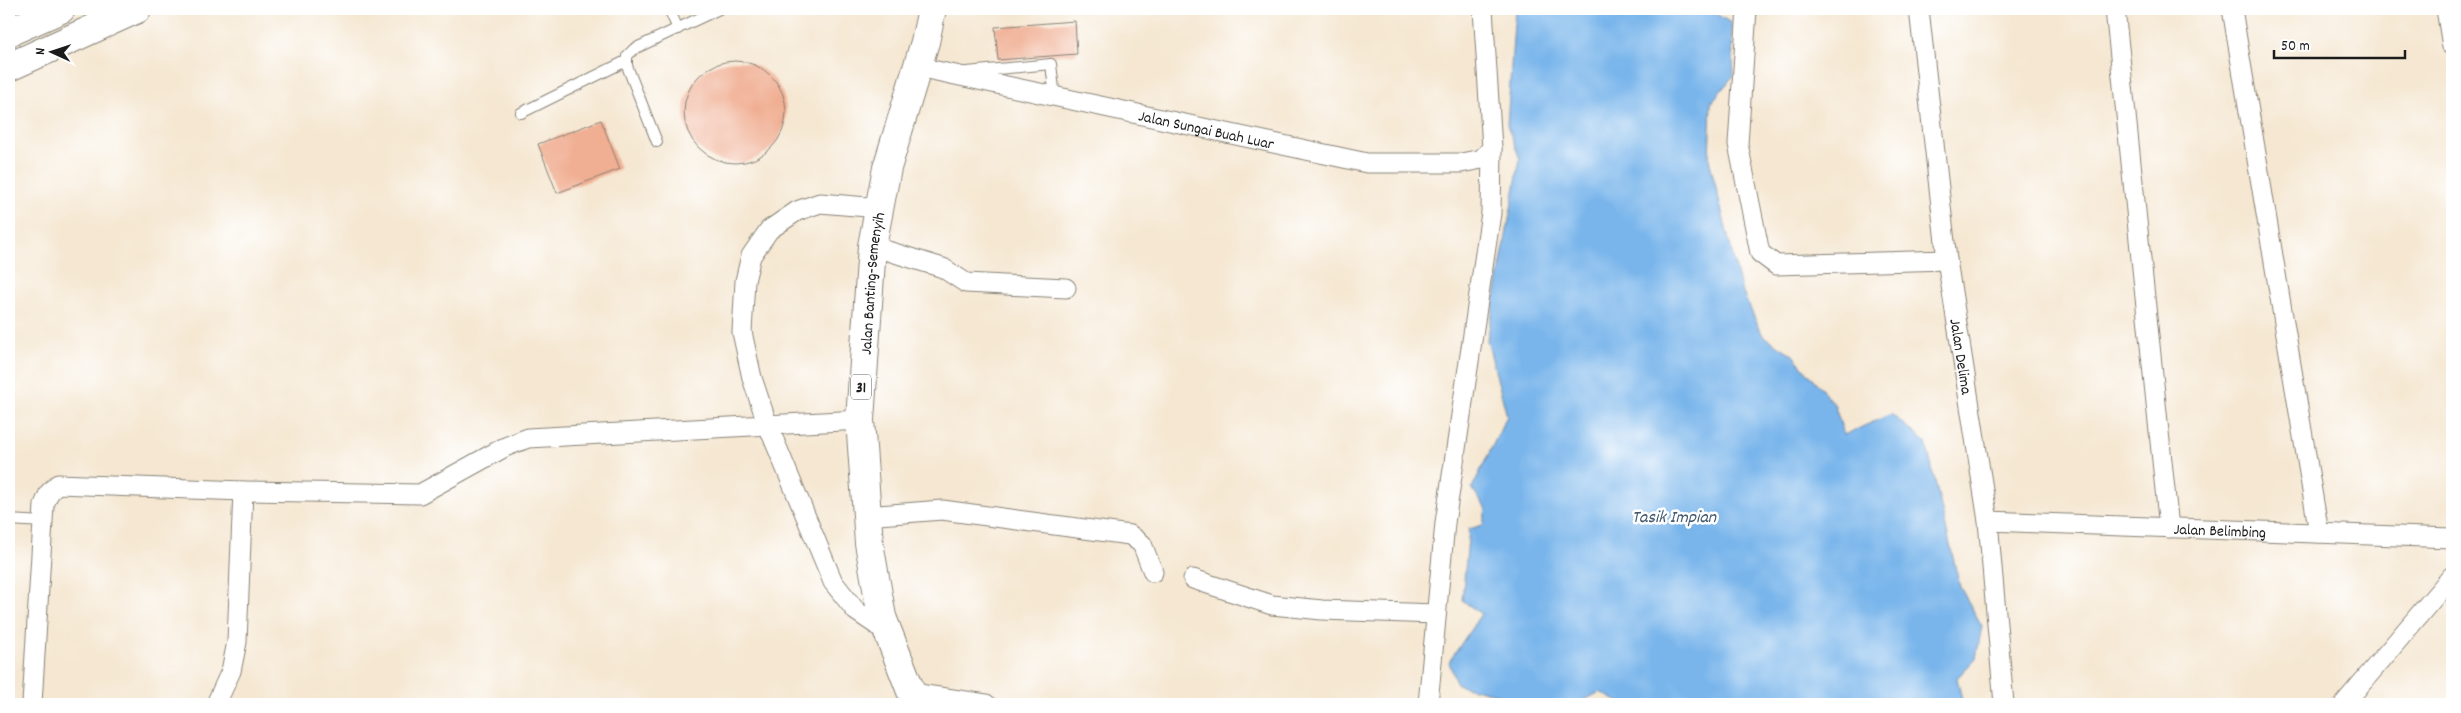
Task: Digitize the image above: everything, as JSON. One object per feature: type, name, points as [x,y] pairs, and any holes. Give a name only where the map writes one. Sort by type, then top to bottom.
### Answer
[{"type":"main road","points":[[9,32],[61,9]]},
{"type":"main road","points":[[9,67],[137,9]]},
{"type":"main road","name":"Jalan Banting-Semenyih","points":[[919,9],[921,55]]},
{"type":"main road","name":"Jalan Banting-Semenyih","points":[[914,699],[887,632],[869,543],[860,420],[872,246],[887,168],[921,55],[932,9]]},
{"type":"street","points":[[1428,704],[1445,523],[1491,213],[1492,148],[1483,9]]},
{"type":"street","points":[[1747,9],[1738,144],[1760,253],[1776,265],[1947,260]]},
{"type":"street","name":"Jalan Delima","points":[[1919,9],[1947,260],[1988,521],[2009,704]]},
{"type":"street","points":[[2114,9],[2169,528]]},
{"type":"street","points":[[2232,9],[2319,533]]},
{"type":"street","points":[[2446,9],[2452,46]]},
{"type":"street","name":"Jalan Sungai Buah Luar","points":[[921,55],[946,74],[1367,163],[1460,163],[1482,159],[1492,148]]},
{"type":"street","points":[[879,208],[820,203],[796,211],[769,230],[751,256],[745,281],[742,332],[752,378],[767,423],[833,582],[856,611],[887,632]]},
{"type":"street","points":[[872,246],[943,268],[966,283],[1066,288]]},
{"type":"street","points":[[32,704],[44,505],[49,493],[58,484],[243,491],[420,494],[505,446],[528,438],[767,423],[860,420]]},
{"type":"street","points":[[218,704],[231,671],[237,642],[243,491]]},
{"type":"street","points":[[866,516],[942,510],[1130,535],[1142,544],[1153,572]]},
{"type":"street","name":"Jalan Belimbing","points":[[1988,521],[2452,538]]},
{"type":"street","points":[[2344,704],[2452,576]]},
{"type":"street","points":[[1193,579],[1272,605],[1322,610],[1436,614]]},
{"type":"street","points":[[914,699],[986,704]]},
{"type":"lane","points":[[669,9],[678,29]]},
{"type":"lane","points":[[520,113],[626,61],[634,49],[719,9]]},
{"type":"lane","points":[[626,61],[657,142]]},
{"type":"lane","points":[[946,74],[1051,64],[1055,98]]},
{"type":"lane","points":[[9,520],[43,522]]},
{"type":"water","name":"Tasik Impian","points":[[1515,9],[1708,9],[1731,23],[1734,75],[1711,103],[1709,159],[1741,289],[1763,336],[1792,354],[1834,404],[1844,435],[1891,414],[1926,443],[1960,587],[1982,626],[1976,658],[1957,678],[1963,704],[1622,704],[1600,692],[1577,704],[1502,704],[1500,695],[1457,685],[1449,662],[1481,614],[1462,600],[1469,529],[1483,525],[1486,509],[1472,488],[1507,416],[1487,340],[1520,159],[1507,125]]},
{"type":"building","points":[[1075,21],[1077,54],[998,60],[995,27]]},
{"type":"building","points":[[735,61],[755,65],[771,76],[782,92],[786,112],[782,132],[771,148],[755,159],[735,163],[715,159],[699,148],[688,132],[684,112],[688,92],[699,76],[715,65]]},
{"type":"building","points":[[601,120],[620,169],[557,193],[538,144]]}]
